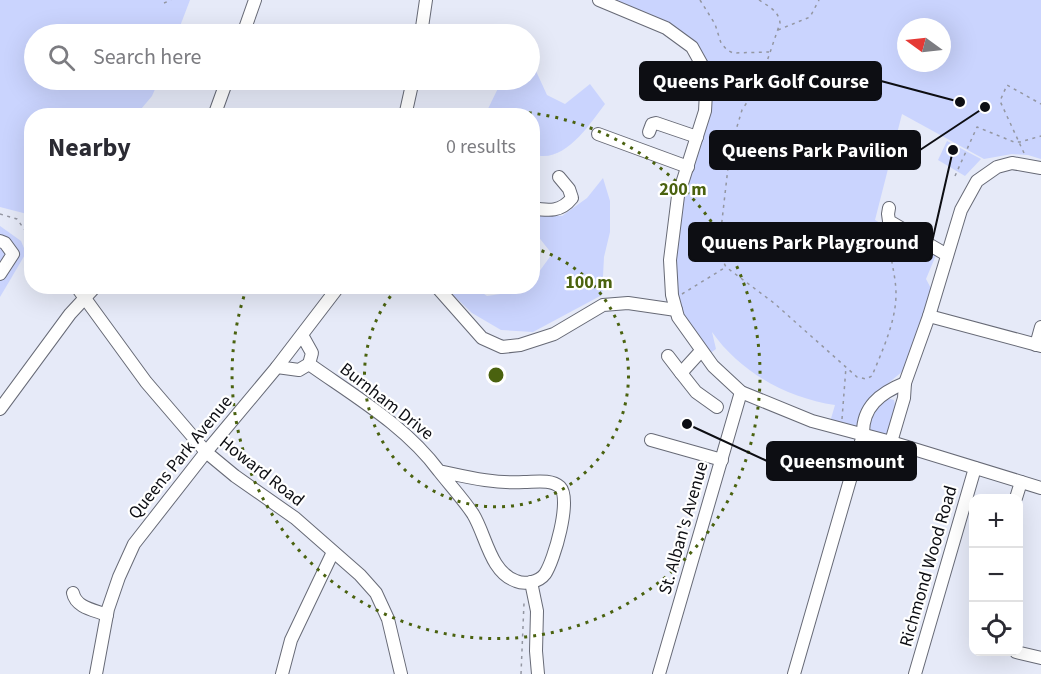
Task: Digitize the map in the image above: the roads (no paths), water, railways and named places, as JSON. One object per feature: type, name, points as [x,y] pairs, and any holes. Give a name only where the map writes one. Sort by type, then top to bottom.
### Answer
[{"type":"street","points":[[247,24],[255,0]]},
{"type":"street","points":[[422,24],[426,0]]},
{"type":"street","points":[[599,0],[666,28],[692,47],[707,74],[705,111],[678,196],[669,260],[678,317],[713,366],[741,392],[812,421],[891,442],[1041,488]]},
{"type":"street","points":[[217,108],[223,90]]},
{"type":"street","points":[[407,108],[411,90]]},
{"type":"street","points":[[649,132],[652,124],[656,123],[697,137]]},
{"type":"street","points":[[598,134],[688,167]]},
{"type":"street","points":[[891,442],[904,398],[904,383],[929,315],[961,210],[977,181],[997,167],[1012,163],[1035,167]]},
{"type":"street","points":[[540,210],[546,211],[565,207],[572,198],[569,189],[559,177]]},
{"type":"street","points":[[889,208],[888,218],[891,223],[947,255]]},
{"type":"street","points":[[0,241],[5,243],[13,254],[0,274]]},
{"type":"street","name":"Howard Road","points":[[82,294],[146,382],[206,452],[235,476],[295,518],[376,592],[388,619],[400,674]]},
{"type":"street","points":[[0,409],[70,314],[90,294]]},
{"type":"street","name":"Queens Park Avenue","points":[[96,674],[107,615],[119,577],[134,544],[206,452],[278,367],[333,294]]},
{"type":"street","points":[[443,294],[482,338],[502,347],[520,345],[554,334],[603,305],[628,303],[675,305]]},
{"type":"street","points":[[929,315],[1038,345],[1041,327]]},
{"type":"street","points":[[278,367],[299,370],[309,364],[312,353],[303,335]]},
{"type":"street","points":[[681,373],[701,351]]},
{"type":"street","points":[[668,356],[696,392],[717,407]]},
{"type":"street","name":"Burnham Drive","points":[[309,364],[396,427],[423,450],[474,517],[502,572],[509,578],[527,582]]},
{"type":"street","points":[[794,674],[864,435],[863,426],[873,401],[890,389],[904,383]]},
{"type":"street","name":"St. Alban's Avenue","points":[[659,674],[741,392]]},
{"type":"street","points":[[651,440],[722,460]]},
{"type":"street","name":"Richmond Wood Road","points":[[915,674],[975,468]]},
{"type":"street","points":[[439,471],[500,483],[552,483],[560,488],[564,495],[565,504],[551,562],[544,576],[527,582],[537,612],[538,674]]},
{"type":"street","points":[[1017,494],[1021,482]]},
{"type":"street","points":[[282,674],[291,640],[333,552]]},
{"type":"street","points":[[73,593],[74,599],[82,606],[107,615]]},
{"type":"street","points":[[1023,653],[1041,658]]},
{"type":"place","name":"Queens Park Golf Course","points":[[960,102]]},
{"type":"place","name":"Queens Park Pavilion","points":[[985,107]]},
{"type":"place","name":"Quuens Park Playground","points":[[953,150]]},
{"type":"place","name":"Queensmount","points":[[687,424]]}]
